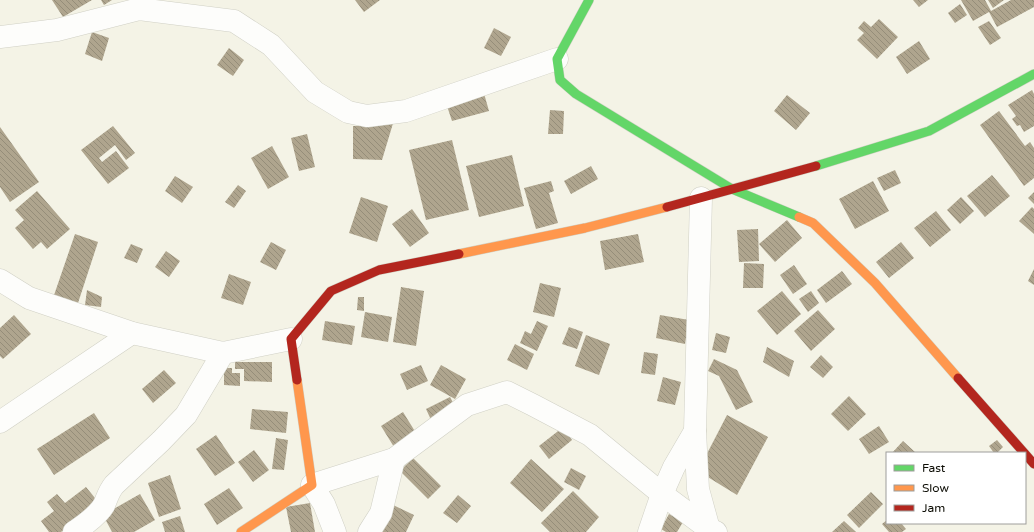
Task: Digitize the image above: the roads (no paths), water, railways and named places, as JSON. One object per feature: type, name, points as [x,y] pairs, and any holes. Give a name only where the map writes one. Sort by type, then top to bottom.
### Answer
[{"type":"street","points":[[589,0],[557,59],[560,80],[576,94],[732,189],[812,223],[875,283],[1023,452]]},
{"type":"street","points":[[0,37],[57,30],[135,4],[234,21],[271,45],[315,92],[348,112],[367,116],[406,111],[557,59]]},
{"type":"street","points":[[0,280],[29,298],[132,333],[224,353],[291,340],[331,291],[379,270],[585,228],[845,158],[929,131],[1034,74]]},
{"type":"street","points":[[701,198],[695,431],[698,489],[712,531]]},
{"type":"street","points":[[0,422],[132,333]]},
{"type":"street","points":[[291,340],[312,485],[324,504],[335,532]]},
{"type":"street","points":[[74,532],[87,524],[104,506],[108,493],[114,485],[162,441],[186,415],[224,353]]},
{"type":"street","points":[[241,532],[312,485],[394,459],[467,405],[507,392],[590,435],[662,494],[712,531]]},
{"type":"street","points":[[649,532],[662,494],[674,467],[695,431]]},
{"type":"street","points":[[1026,455],[1034,464]]},
{"type":"street","points":[[369,532],[381,513],[394,459]]}]
